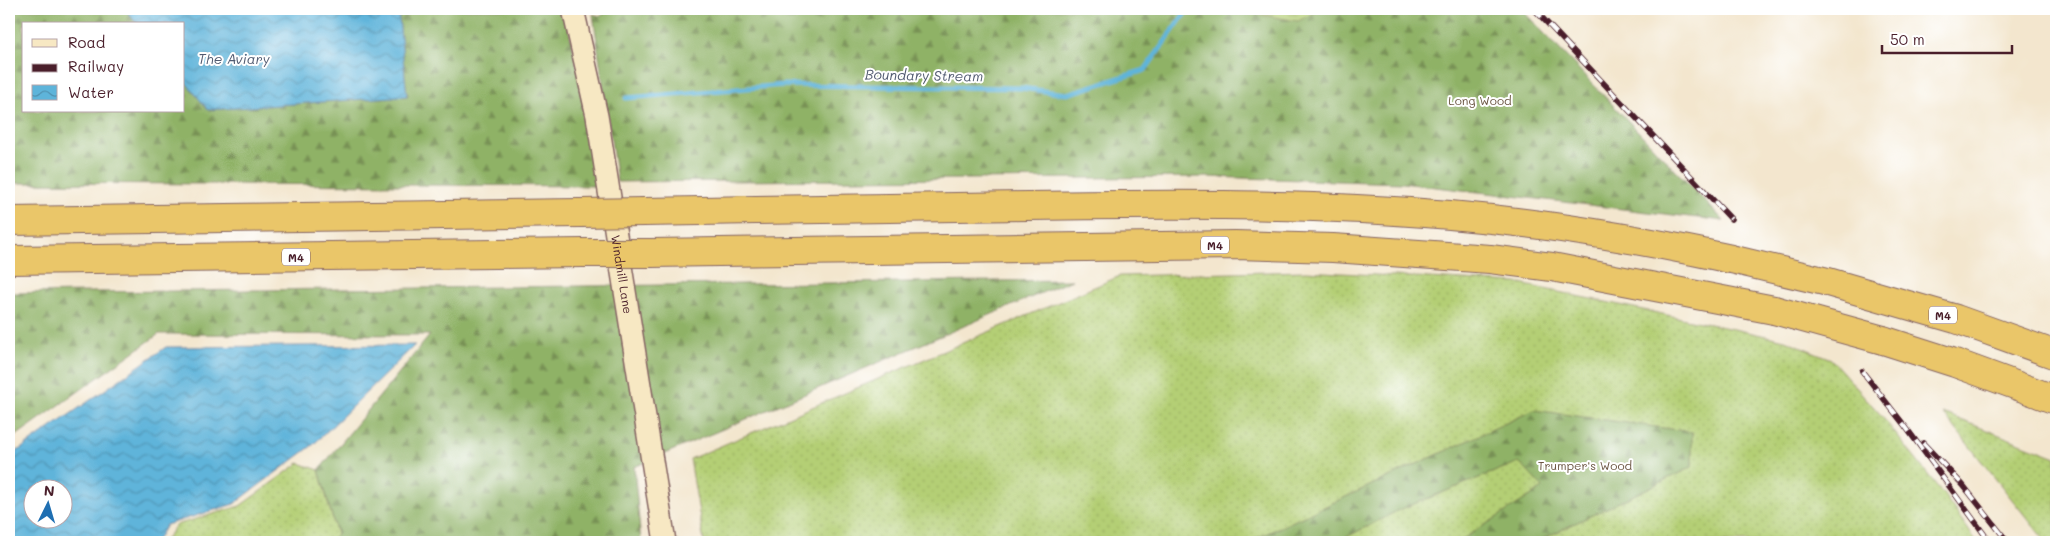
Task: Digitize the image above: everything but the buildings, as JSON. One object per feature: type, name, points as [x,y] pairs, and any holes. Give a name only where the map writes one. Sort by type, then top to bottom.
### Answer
[{"type":"highway","name":"M4","points":[[9,220],[1112,204],[1307,206],[1442,214],[1508,221],[1636,240],[1731,259],[1828,282],[1956,319],[2056,355]]},
{"type":"highway","name":"M4","points":[[9,260],[1235,245],[1343,249],[1490,259],[1552,267],[1774,310],[1883,340],[1955,363],[2056,400]]},
{"type":"main road","name":"Windmill Lane","points":[[573,9],[597,116],[665,542]]},
{"type":"green space","points":[[9,9],[125,9],[135,22],[22,22],[22,112],[185,112],[185,81],[208,110],[407,96],[398,9],[564,9],[605,186],[9,183]]},
{"type":"green space","name":"Long Wood","points":[[610,9],[1521,9],[1724,221],[1402,183],[1208,177],[617,182],[593,14],[601,16]]},
{"type":"green space","points":[[1228,9],[1321,9],[1298,21]]},
{"type":"green space","points":[[1306,271],[1516,283],[1785,340],[1831,359],[1880,414],[1944,495],[1977,542],[704,542],[690,459],[1120,276]]},
{"type":"green space","points":[[1072,280],[634,467],[641,542],[329,542],[337,534],[319,470],[430,335],[159,334],[9,441],[9,293]]},
{"type":"green space","name":"Trumper's Wood","points":[[1534,410],[1692,432],[1692,467],[1536,542],[1458,542],[1543,488],[1519,462],[1399,510],[1337,542],[1248,542]]},
{"type":"green space","points":[[1943,413],[2056,457],[2056,542],[2046,542]]},
{"type":"green space","points":[[299,463],[319,470],[337,534],[329,542],[164,542],[176,525],[240,506]]},
{"type":"water","name":"The Aviary","points":[[125,9],[398,9],[407,96],[208,110],[185,81],[185,22],[135,22]]},
{"type":"water","points":[[415,345],[313,445],[234,504],[166,525],[156,542],[9,542],[9,457],[166,347]]},
{"type":"waterway","name":"Boundary Stream","points":[[626,98],[784,85],[1021,88],[1067,94],[1145,70],[1188,9]]},
{"type":"railway","points":[[1534,9],[1731,219]]},
{"type":"railway","points":[[1862,371],[1990,542]]},
{"type":"railway","points":[[1923,443],[1963,485],[2008,542]]}]
